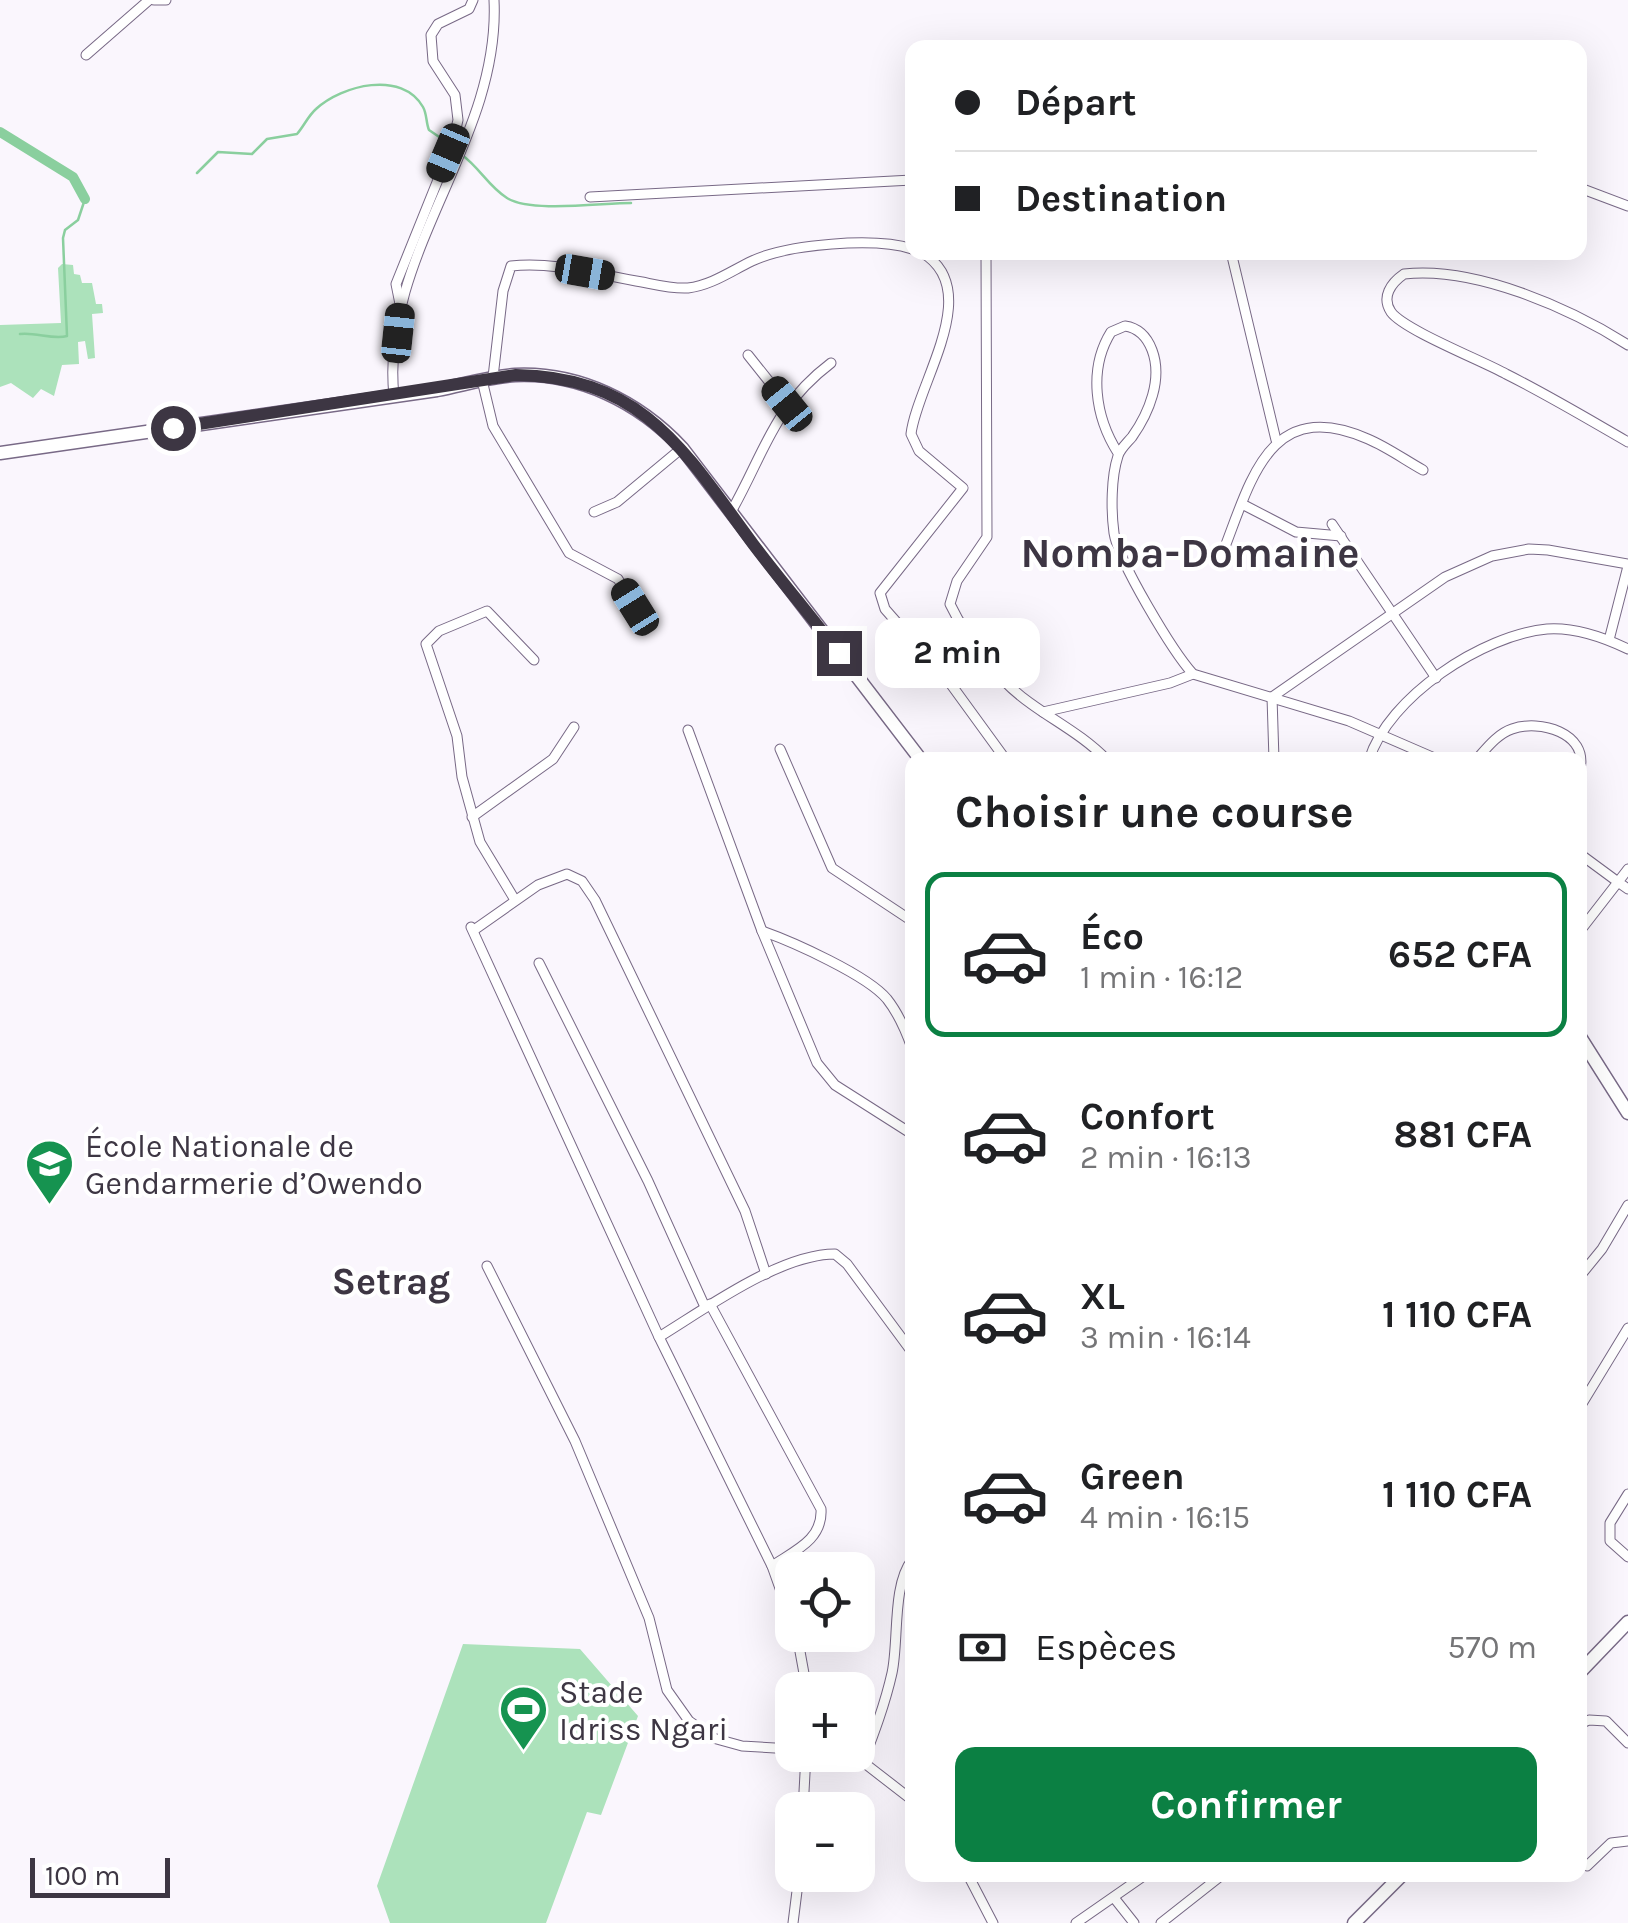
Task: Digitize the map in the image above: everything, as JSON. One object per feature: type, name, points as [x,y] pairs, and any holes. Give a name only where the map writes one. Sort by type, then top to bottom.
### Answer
[{"type":"street","points":[[86,55],[152,0],[166,0]]},
{"type":"street","points":[[401,307],[396,284],[450,149],[458,108],[456,96],[433,61],[431,35],[438,24],[469,9],[473,0]]},
{"type":"street","points":[[394,396],[392,376],[401,307],[410,274],[462,155],[490,50],[494,0]]},
{"type":"street","points":[[590,197],[905,180]]},
{"type":"street","points":[[1587,191],[1628,206]]},
{"type":"street","points":[[635,607],[618,580],[569,553],[493,426],[487,379],[502,291],[511,266],[546,266],[688,288],[766,256],[797,250],[865,244],[905,247]]},
{"type":"street","points":[[933,260],[944,272],[947,317],[911,434],[919,451],[964,488],[880,594],[885,609],[950,684],[1000,752]]},
{"type":"street","points":[[986,260],[987,537],[956,580],[950,604],[967,636],[1018,693],[1099,752]]},
{"type":"street","points":[[1233,260],[1276,440]]},
{"type":"street","points":[[1628,345],[1535,298],[1461,278],[1404,274],[1388,290],[1388,309],[1405,324],[1510,375],[1628,442]]},
{"type":"street","points":[[1118,453],[1140,423],[1156,381],[1149,343],[1140,332],[1125,326],[1111,332],[1097,363],[1096,381],[1105,427],[1118,453],[1113,522],[1116,545],[1178,658],[1192,674],[1380,733],[1422,752]]},
{"type":"street","points":[[748,354],[787,404]]},
{"type":"street","points":[[731,512],[766,436],[787,404],[831,362]]},
{"type":"street","points":[[0,452],[394,396],[487,379],[534,376],[597,389],[640,411],[682,448],[915,752]]},
{"type":"street","points":[[1220,557],[1258,467],[1276,440],[1304,428],[1337,428],[1369,439],[1423,470]]},
{"type":"street","points":[[594,512],[617,502],[682,448]]},
{"type":"street","points":[[1242,504],[1296,532],[1341,536]]},
{"type":"street","points":[[1332,524],[1436,678]]},
{"type":"street","points":[[1272,698],[1445,577],[1513,551],[1548,550],[1628,565],[1609,640]]},
{"type":"street","points":[[515,900],[489,862],[472,816],[457,736],[426,644],[439,630],[487,611],[534,660]]},
{"type":"street","points":[[1372,752],[1380,733],[1413,696],[1481,650],[1527,632],[1571,630],[1628,649]]},
{"type":"street","points":[[1043,712],[1170,683],[1192,674]]},
{"type":"street","points":[[1272,698],[1274,752]]},
{"type":"street","points":[[472,816],[552,759],[574,727]]},
{"type":"street","points":[[1485,752],[1510,729],[1546,727],[1564,733],[1580,752]]},
{"type":"street","points":[[688,730],[807,1046],[825,1076],[905,1130]]},
{"type":"street","points":[[780,749],[832,868],[905,916]]},
{"type":"street","points":[[1587,859],[1628,889]]},
{"type":"street","points":[[1587,922],[1628,868]]},
{"type":"street","points":[[766,1274],[745,1211],[587,888],[576,876],[567,874],[538,885],[472,929],[659,1337],[775,1574]]},
{"type":"street","points":[[762,931],[783,938],[876,988],[890,1002],[905,1033]]},
{"type":"street","points":[[538,963],[708,1306],[821,1509],[822,1520],[816,1534],[772,1566]]},
{"type":"street","points":[[1587,1052],[1628,1113]]},
{"type":"street","points":[[1587,1267],[1628,1205]]},
{"type":"street","points":[[659,1337],[766,1274],[815,1256],[835,1254],[905,1342]]},
{"type":"street","points":[[487,1266],[575,1442],[649,1618],[667,1690],[689,1721],[714,1738],[742,1746],[775,1749]]},
{"type":"street","points":[[1587,1395],[1628,1328]]},
{"type":"street","points":[[1628,1494],[1610,1523],[1610,1541],[1628,1557]]},
{"type":"street","points":[[875,1726],[897,1646],[905,1570]]},
{"type":"street","points":[[1587,1666],[1622,1638],[1628,1622]]},
{"type":"street","points":[[1587,1721],[1606,1720],[1628,1743]]},
{"type":"street","points":[[875,1771],[905,1795]]},
{"type":"street","points":[[1587,1865],[1611,1843],[1628,1840]]},
{"type":"street","points":[[972,1882],[993,1923]]},
{"type":"street","points":[[1076,1923],[1136,1882]]},
{"type":"street","points":[[1160,1923],[1213,1882]]},
{"type":"street","points":[[1354,1923],[1395,1882]]},
{"type":"street","points":[[793,1923],[797,1892]]},
{"type":"street","points":[[1114,1899],[1134,1923]]},
{"type":"green space","points":[[62,264],[73,265],[74,274],[80,275],[82,283],[92,283],[96,304],[102,304],[103,313],[92,314],[95,358],[88,359],[85,341],[78,342],[79,364],[62,365],[54,396],[41,389],[33,398],[11,383],[0,387],[0,325],[61,323],[58,268]]},
{"type":"green space","name":"Stade Idriss Ngari","points":[[463,1644],[580,1649],[638,1716],[601,1815],[587,1812],[546,1923],[390,1923],[377,1886]]},
{"type":"waterway","points":[[197,173],[218,152],[252,154],[267,139],[297,134],[327,101],[371,85],[401,88],[413,95],[424,110],[429,130],[448,143]]},
{"type":"waterway","points":[[0,132],[73,177],[85,199]]},
{"type":"waterway","points":[[462,155],[501,193],[518,203],[631,203]]},
{"type":"waterway","points":[[20,334],[67,336],[63,238],[65,230],[78,220],[85,199]]},
{"type":"place","name":"École Nationale de Gendarmerie d’Owendo","points":[[50,1206]]},
{"type":"place","name":"Stade Idriss Ngari","points":[[524,1752]]},
{"type":"district","name":"Nomba-Domaine","points":[[1190,552]]},
{"type":"district","name":"Setrag","points":[[391,1281]]},
{"type":"route","points":[[173,428],[516,375],[558,378],[597,389],[640,411],[682,448],[839,653]]}]
